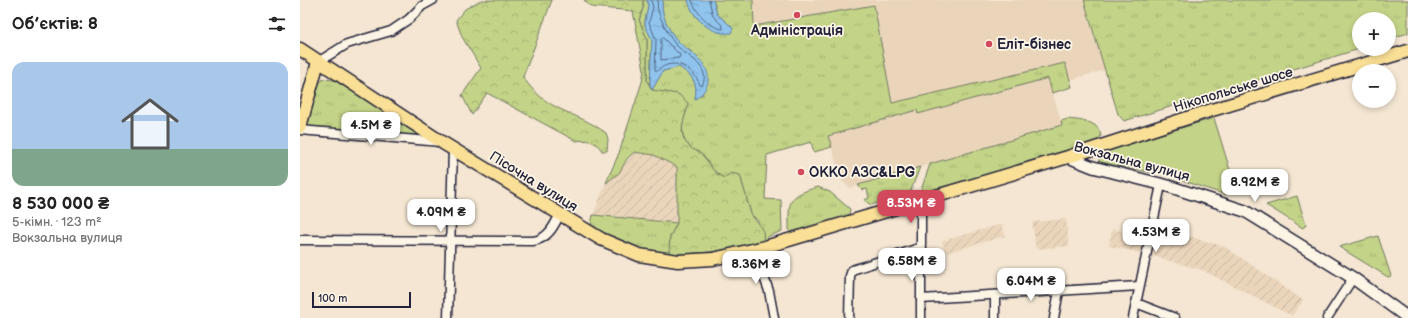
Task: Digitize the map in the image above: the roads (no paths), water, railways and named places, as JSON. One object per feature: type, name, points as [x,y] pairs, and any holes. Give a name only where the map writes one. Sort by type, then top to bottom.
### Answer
[{"type":"main road","name":"Пісочна вулиця","points":[[300,49],[448,146],[607,242],[639,255],[654,259],[677,261],[698,261],[754,250]]},
{"type":"main road","name":"Нікопольське шосе","points":[[1068,157],[1216,109],[1408,51]]},
{"type":"main road","points":[[300,127],[318,62]]},
{"type":"main road","name":"Вокзальна вулиця","points":[[754,250],[1068,157]]},
{"type":"street","points":[[318,62],[347,44],[391,31],[408,19],[422,6],[433,0]]},
{"type":"street","points":[[300,130],[448,146],[450,242],[448,318]]},
{"type":"street","name":"Вокзальна вулиця","points":[[1068,157],[1093,167],[1161,184],[1245,211],[1353,278],[1408,318]]},
{"type":"street","points":[[1133,318],[1161,184]]},
{"type":"street","points":[[921,200],[921,318]]},
{"type":"street","points":[[300,240],[450,242],[540,240],[550,231],[560,214]]},
{"type":"street","points":[[849,318],[850,276],[852,270],[922,247]]},
{"type":"street","points":[[754,250],[769,291],[774,318]]},
{"type":"street","points":[[1327,318],[1353,278]]},
{"type":"street","points":[[922,299],[1139,286]]},
{"type":"street","points":[[1054,318],[1059,290]]},
{"type":"street","points":[[995,295],[995,318]]},
{"type":"street","points":[[1136,303],[1175,318]]},
{"type":"water","points":[[647,0],[663,0],[662,5],[664,17],[672,33],[681,44],[700,60],[707,71],[707,86],[695,99],[696,88],[693,80],[688,73],[679,67],[663,71],[652,90],[650,84],[652,41],[645,23],[648,6]]},
{"type":"water","points":[[688,0],[713,0],[717,14],[733,28],[731,33],[717,32],[710,29],[698,19],[690,7]]},
{"type":"place","name":"Адміністрація","points":[[797,15]]},
{"type":"place","name":"Еліт-бізнес","points":[[989,44]]},
{"type":"place","name":"ОККО АЗС&LPG","points":[[801,172]]}]
